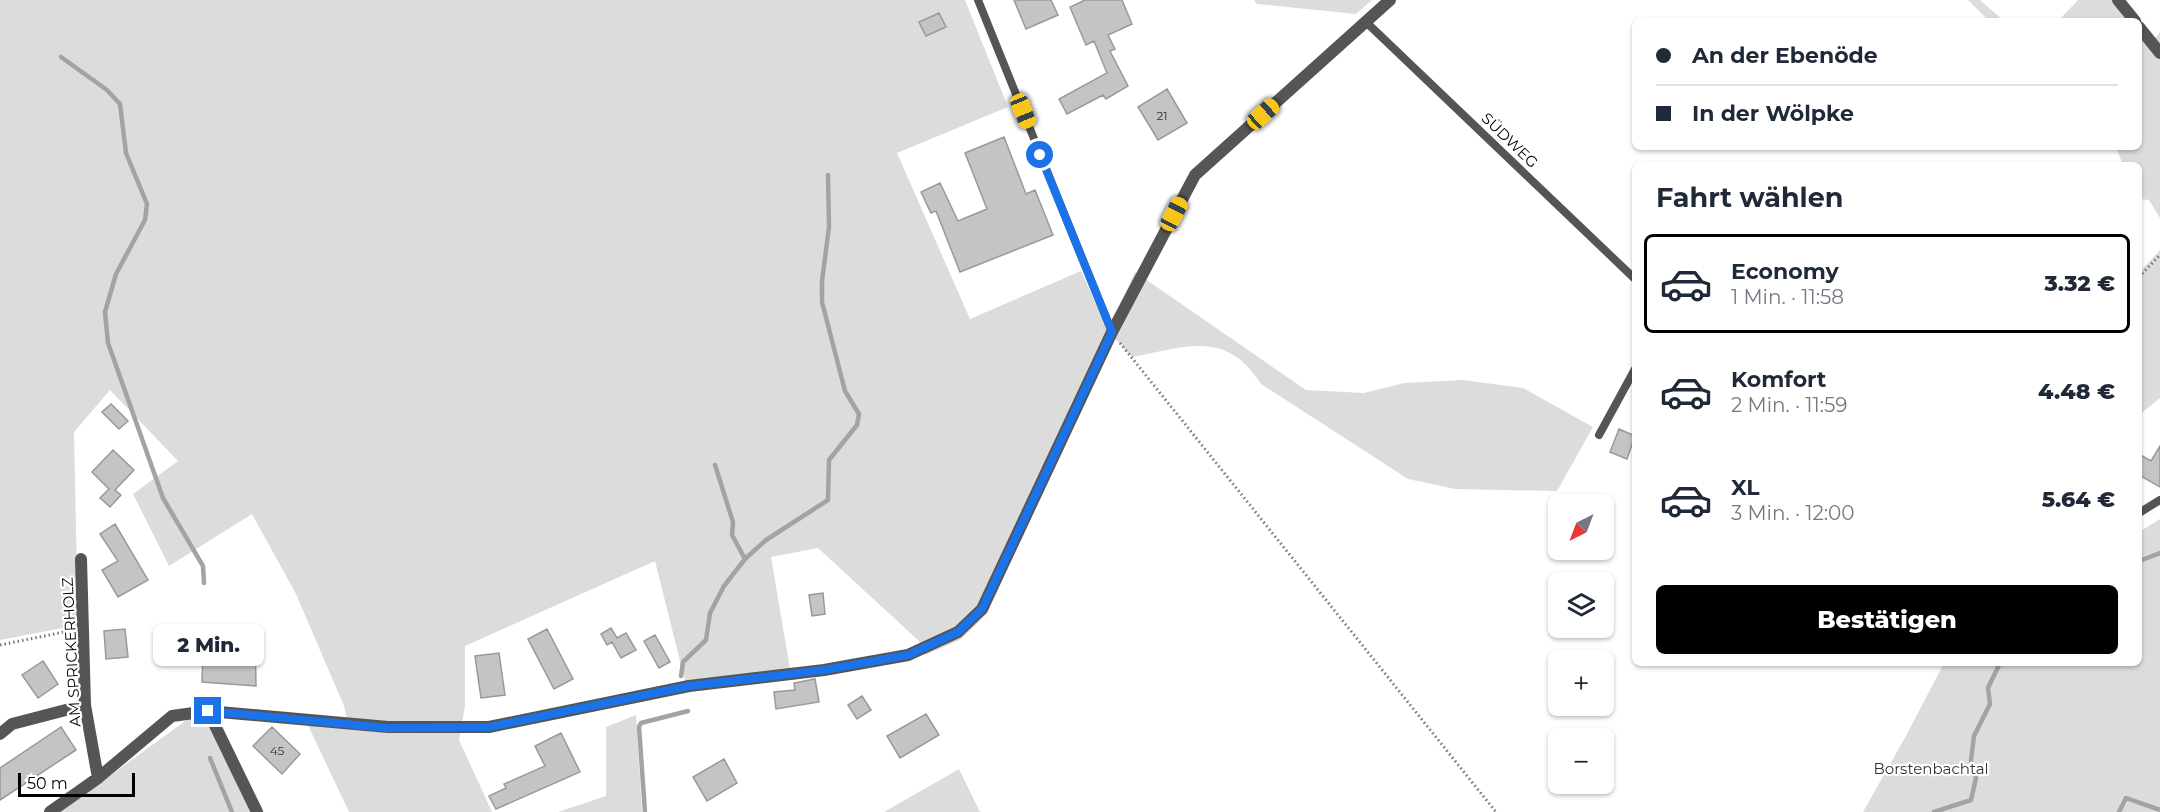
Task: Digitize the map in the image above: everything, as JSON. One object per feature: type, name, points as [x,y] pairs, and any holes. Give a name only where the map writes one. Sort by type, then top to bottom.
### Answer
[{"type":"street","points":[[50,812],[98,778],[172,717],[208,711],[388,728],[489,727],[689,686],[824,670],[908,655],[958,632],[982,609],[1112,332],[1195,176],[1390,0]]},
{"type":"street","points":[[2118,0],[2132,18]]},
{"type":"street","points":[[2142,31],[2160,53]]},
{"type":"street","name":"AM SPRICKERHOLZ","points":[[81,559],[85,705],[98,778]]},
{"type":"street","points":[[0,734],[12,724],[85,705]]},
{"type":"street","points":[[208,711],[257,812]]},
{"type":"lane","points":[[978,0],[1112,332]]},
{"type":"lane","name":"SÜDWEG","points":[[1366,22],[1632,276]]},
{"type":"lane","points":[[1599,435],[1632,374]]},
{"type":"lane","points":[[2142,511],[2160,500]]},
{"type":"path","points":[[2142,274],[2160,255]]},
{"type":"path","points":[[1112,332],[1496,812]]},
{"type":"path","points":[[0,645],[82,628]]},
{"type":"green space","points":[[0,0],[965,0],[1008,107],[897,153],[970,319],[1081,271],[1108,330],[1135,272],[1306,390],[1364,393],[1404,383],[1463,380],[1523,388],[1593,427],[1557,491],[1455,489],[1408,479],[1261,384],[1248,367],[1234,355],[1204,346],[1170,349],[1132,357],[1113,337],[987,614],[960,640],[925,655],[919,641],[818,548],[771,557],[790,669],[685,681],[655,561],[465,646],[465,706],[459,740],[492,812],[349,812],[304,717],[348,723],[344,706],[296,594],[252,514],[169,566],[133,494],[178,461],[110,390],[74,432],[78,625],[0,640]]},
{"type":"green space","points":[[1254,0],[1372,0],[1356,14],[1257,4]]},
{"type":"green space","points":[[1968,0],[1980,0],[2001,18],[1986,18]]},
{"type":"green space","points":[[2078,0],[2114,0],[2128,18],[2061,18]]},
{"type":"green space","points":[[2160,32],[2160,218],[2149,200],[2142,199],[2142,162],[2122,162],[2117,150],[2142,150],[2142,37],[2149,46]]},
{"type":"green space","points":[[2160,250],[2160,398],[2142,413],[2142,270]]},
{"type":"green space","name":"Borstenbachtal","points":[[2160,519],[2160,812],[1863,812],[1942,666],[2142,666],[2142,530]]},
{"type":"green space","points":[[210,703],[264,812],[60,812]]},
{"type":"green space","points":[[636,715],[642,812],[558,812],[606,796],[606,727]]},
{"type":"green space","points":[[959,769],[980,812],[884,812]]},
{"type":"building","points":[[1014,0],[1051,0],[1058,15],[1026,29]]},
{"type":"building","points":[[1085,0],[1122,0],[1132,24],[1108,35],[1115,49],[1110,51],[1128,86],[1106,99],[1103,95],[1067,114],[1059,99],[1107,73],[1094,41],[1086,45],[1070,7]]},
{"type":"building","points":[[939,13],[946,27],[926,36],[919,22]]},
{"type":"building","points":[[1167,89],[1187,123],[1158,140],[1138,107]]},
{"type":"building","points":[[1004,137],[1026,194],[1035,190],[1053,235],[960,272],[936,211],[931,213],[921,192],[940,183],[958,221],[987,209],[965,153]]},
{"type":"building","points":[[111,404],[128,421],[119,429],[102,412]]},
{"type":"building","points":[[1619,429],[1632,435],[1632,445],[1627,459],[1610,452]]},
{"type":"building","points":[[2160,446],[2160,487],[2142,477],[2142,456],[2151,461]]},
{"type":"building","points":[[113,450],[134,470],[115,490],[121,495],[110,507],[100,498],[109,489],[92,472]]},
{"type":"building","points":[[115,524],[148,580],[118,597],[102,570],[118,561],[100,534]]},
{"type":"building","points":[[823,593],[825,614],[812,616],[809,595]]},
{"type":"building","points":[[230,627],[255,628],[256,686],[202,682],[203,654],[229,655]]},
{"type":"building","points":[[611,628],[617,638],[626,633],[636,650],[621,658],[612,642],[607,645],[601,634]]},
{"type":"building","points":[[125,629],[128,657],[106,659],[104,631]]},
{"type":"building","points":[[547,629],[573,679],[554,689],[528,639]]},
{"type":"building","points":[[655,635],[670,662],[659,668],[644,641]]},
{"type":"building","points":[[499,653],[505,695],[481,698],[475,656]]},
{"type":"building","points":[[43,661],[58,684],[38,698],[22,675]]},
{"type":"building","points":[[815,679],[819,702],[776,709],[774,692],[795,690],[794,683]]},
{"type":"building","points":[[862,696],[871,710],[857,719],[848,705]]},
{"type":"building","points":[[926,714],[939,735],[900,758],[887,736]]},
{"type":"building","points":[[61,727],[76,750],[0,800],[0,768]]},
{"type":"building","points":[[272,727],[300,754],[282,774],[253,746]]},
{"type":"building","points":[[561,733],[580,772],[496,809],[489,796],[506,788],[504,784],[545,766],[535,746]]},
{"type":"building","points":[[724,759],[737,783],[707,801],[693,777]]},
{"type":"waterway","points":[[61,57],[107,90],[120,104],[126,153],[147,204],[145,220],[116,274],[105,312],[108,343],[163,498],[203,566],[204,583]]},
{"type":"waterway","points":[[681,676],[683,662],[706,640],[710,613],[724,586],[745,559],[766,540],[828,500],[829,460],[857,425],[859,414],[845,391],[822,302],[822,281],[829,227],[828,175]]},
{"type":"waterway","points":[[715,465],[733,522],[732,535],[745,559]]},
{"type":"waterway","points":[[2142,560],[2160,553]]},
{"type":"waterway","points":[[1934,812],[1971,800],[1976,778],[1971,760],[1974,736],[1990,704],[1988,688],[1999,666]]},
{"type":"waterway","points":[[645,812],[639,727],[641,723],[688,711]]},
{"type":"waterway","points":[[210,758],[232,812]]},
{"type":"waterway","points":[[2119,812],[2126,798],[2160,810]]},
{"type":"route","points":[[208,711],[388,728],[489,727],[689,686],[824,670],[908,655],[958,632],[982,609],[1112,332],[1040,155]]}]
